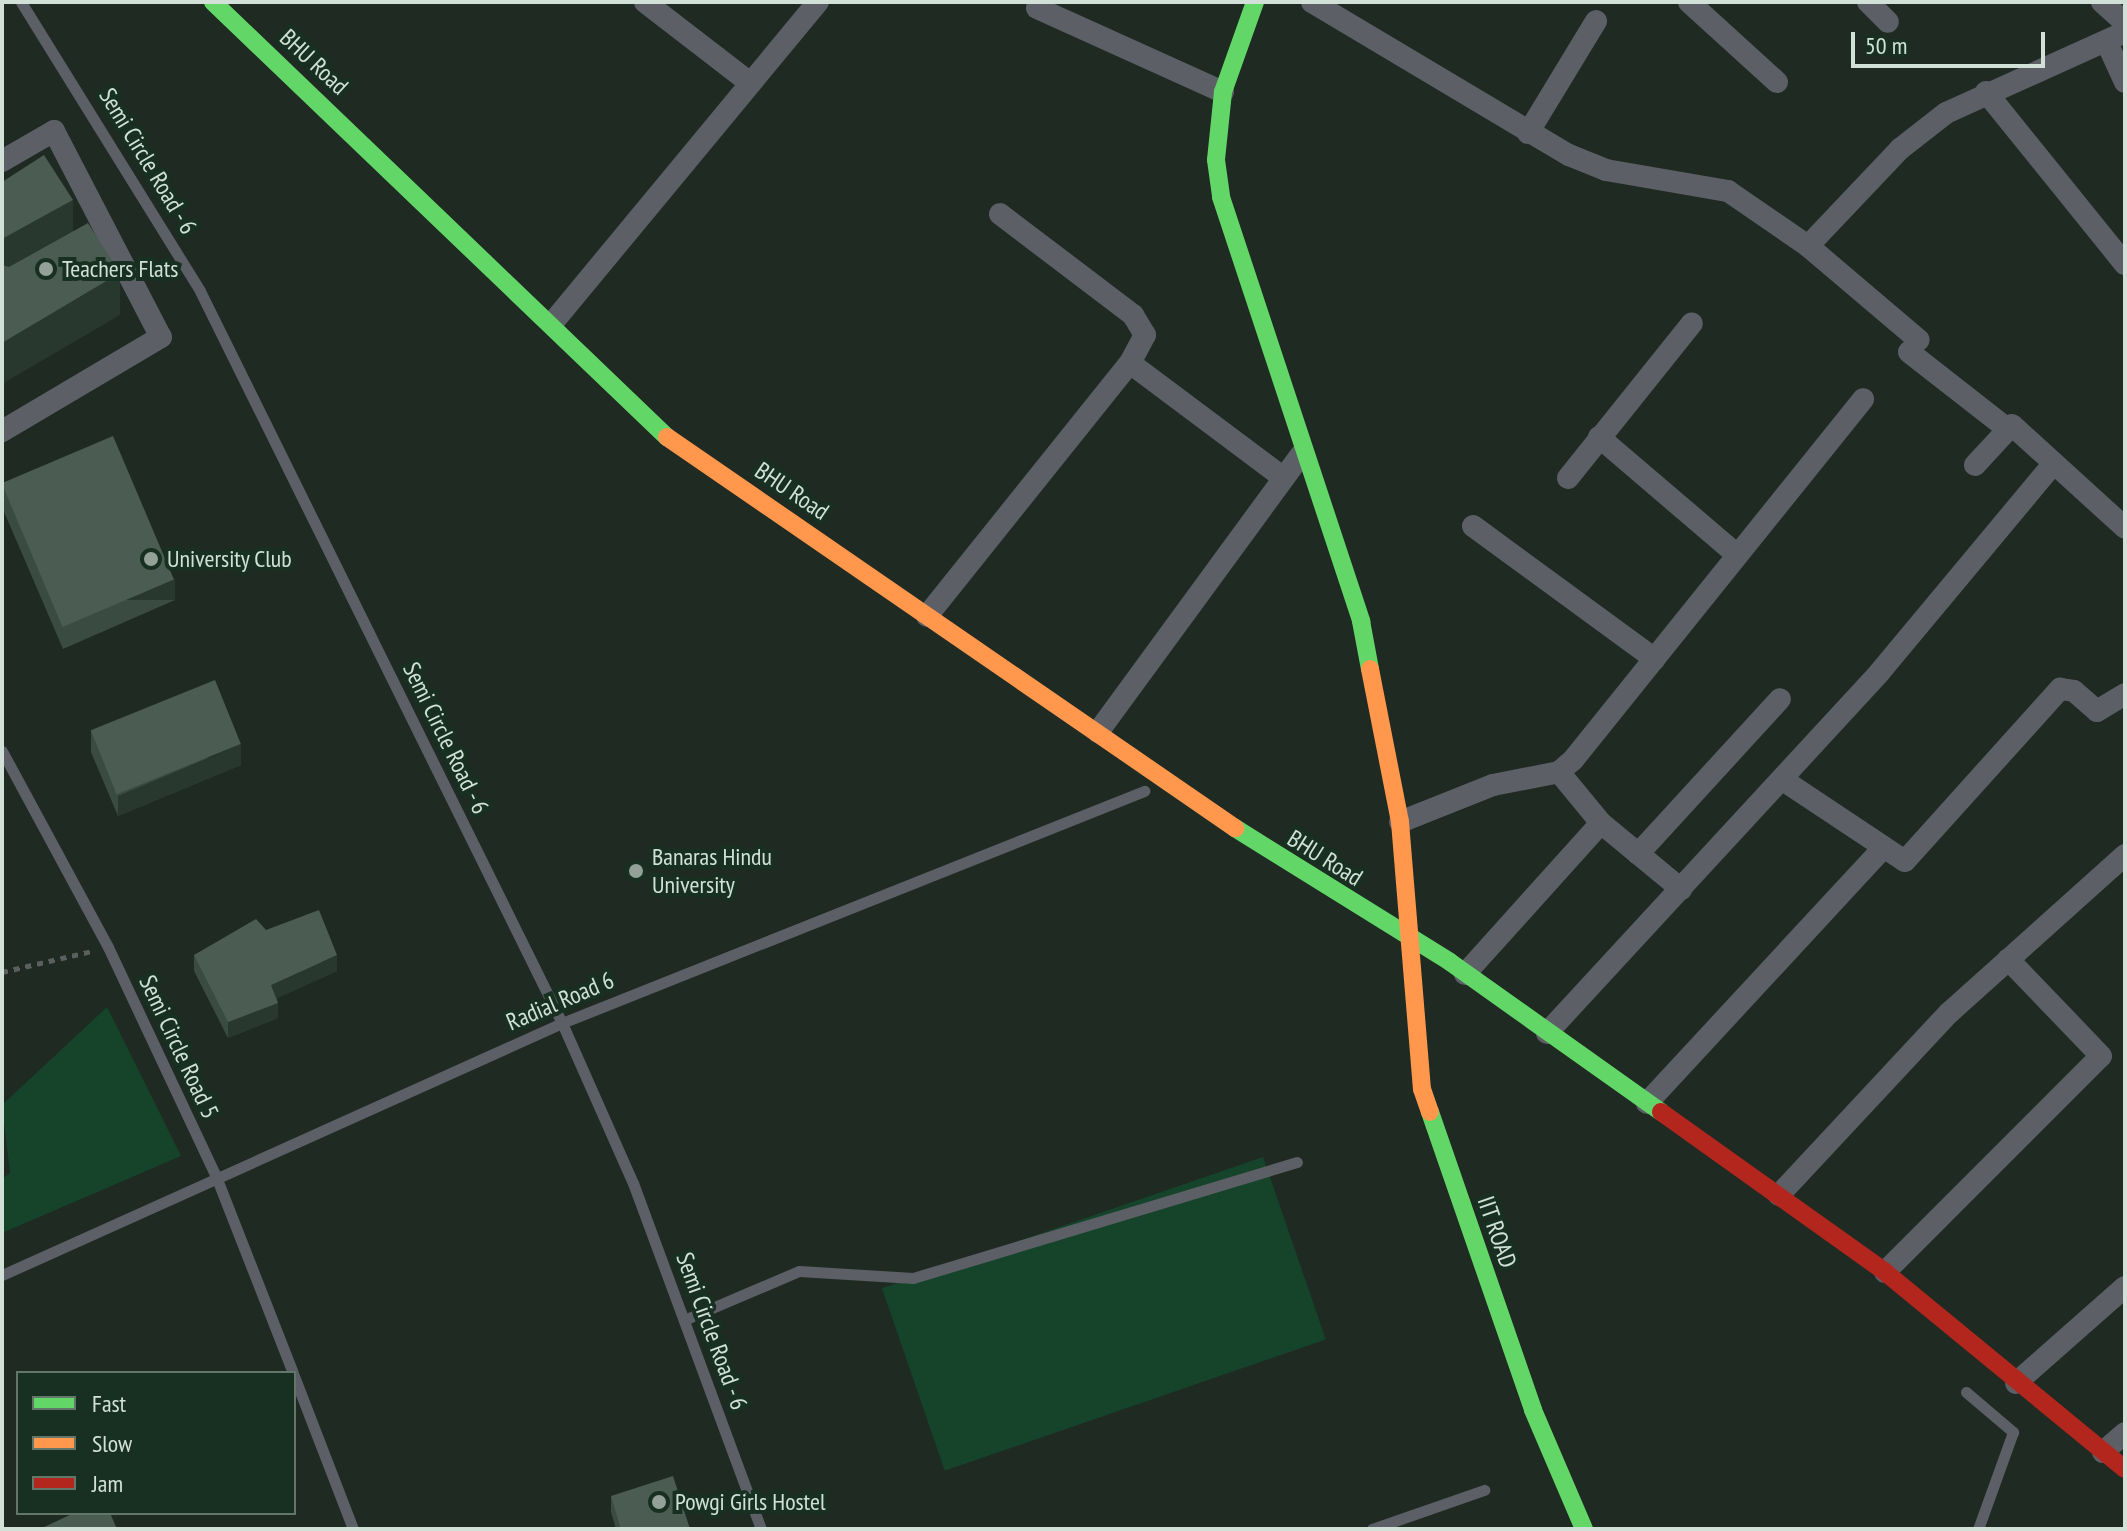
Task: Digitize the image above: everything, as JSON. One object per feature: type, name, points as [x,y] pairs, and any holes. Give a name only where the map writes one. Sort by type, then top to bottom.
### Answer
[{"type":"street","name":"BHU Road","points":[[213,2],[554,321],[669,439],[1098,732],[1465,974],[1779,1195],[1885,1272],[2016,1383],[2125,1469]]},
{"type":"street","points":[[645,2],[749,82]]},
{"type":"street","points":[[554,321],[818,2]]},
{"type":"street","name":"IIT ROAD","points":[[1255,2],[1223,92],[1216,160],[1221,197],[1301,455],[1361,621],[1400,822],[1422,1089],[1533,1410],[1584,1529]]},
{"type":"street","points":[[1312,2],[1528,133],[1606,170],[1728,191],[1808,246],[2005,427],[2019,429],[2125,528]]},
{"type":"street","points":[[1689,2],[1777,82]]},
{"type":"street","points":[[1868,2],[1888,22]]},
{"type":"street","points":[[2102,2],[2125,23]]},
{"type":"street","points":[[1037,8],[1223,92]]},
{"type":"street","points":[[1528,133],[1596,21]]},
{"type":"street","points":[[1808,246],[1900,149],[1986,92],[2116,37],[2125,82]]},
{"type":"street","points":[[1986,92],[2125,264]]},
{"type":"street","points":[[2,161],[54,131],[161,337],[2,431]]},
{"type":"street","points":[[927,616],[1130,363],[1145,335],[1133,315],[1000,214]]},
{"type":"street","points":[[82,252],[109,237]]},
{"type":"street","points":[[1568,478],[1692,323]]},
{"type":"street","points":[[1130,363],[1284,478]]},
{"type":"street","points":[[1400,822],[1493,785],[1559,772],[1655,659],[1863,399]]},
{"type":"street","points":[[1975,465],[2005,427]]},
{"type":"street","points":[[1599,437],[1736,554]]},
{"type":"street","points":[[1098,732],[1301,455]]},
{"type":"street","points":[[1547,1033],[1783,780],[2053,464]]},
{"type":"street","points":[[1473,526],[1655,659]]},
{"type":"street","points":[[1783,780],[1898,861],[1912,856],[2060,689],[2097,711],[2125,694]]},
{"type":"street","points":[[1638,854],[1780,699]]},
{"type":"street","points":[[1559,772],[1601,823],[1681,889]]},
{"type":"street","points":[[1465,974],[1601,823]]},
{"type":"street","points":[[1647,1103],[1881,850]]},
{"type":"street","points":[[1779,1195],[2008,959],[2125,855]]},
{"type":"street","points":[[1885,1272],[2101,1056],[2008,959]]},
{"type":"street","points":[[2016,1383],[2125,1287]]},
{"type":"street","points":[[2103,1452],[2125,1433]]},
{"type":"lane","name":"Semi Circle Road - 6","points":[[21,2],[200,291],[562,1023],[684,1320],[761,1529]]},
{"type":"lane","name":"Semi Circle Road 5","points":[[2,751],[108,947],[217,1179],[293,1371]]},
{"type":"lane","name":"Radial Road 6","points":[[2,1275],[562,1023],[1144,791]]},
{"type":"lane","points":[[684,1320],[799,1271],[913,1278],[1297,1162]]},
{"type":"lane","name":"Semi Circle Road 5","points":[[296,1379],[353,1529]]},
{"type":"lane","points":[[1966,1392],[2013,1432],[1978,1529]]},
{"type":"lane","points":[[1372,1529],[1484,1490]]},
{"type":"path","points":[[2,972],[108,947]]},
{"type":"green space","points":[[107,1007],[181,1156],[2,1233],[2,1179],[10,1173],[2,1105]]},
{"type":"green space","points":[[1263,1157],[1326,1339],[945,1471],[882,1288]]},
{"type":"building","points":[[44,155],[73,200],[2,239],[2,182]]},
{"type":"building","points":[[88,223],[120,273],[2,343],[2,265],[9,267]]},
{"type":"building","points":[[113,436],[174,580],[63,627],[2,483]]},
{"type":"building","points":[[215,680],[241,744],[117,794],[91,730]]},
{"type":"building","points":[[319,910],[337,955],[271,985],[278,1003],[228,1022],[194,955],[256,919],[266,930]]},
{"type":"building","points":[[673,1476],[690,1529],[621,1529],[611,1496]]},
{"type":"building","points":[[70,1515],[111,1515],[117,1529],[40,1529]]},
{"type":"traffic: fast","points":[[213,2],[667,437]]},
{"type":"traffic: fast","points":[[1255,2],[1223,92],[1216,160],[1221,197],[1361,621],[1370,669]]},
{"type":"traffic: fast","points":[[1235,828],[1450,962],[1661,1112]]},
{"type":"traffic: fast","points":[[1430,1112],[1533,1410],[1584,1529]]},
{"type":"traffic: slow","points":[[667,437],[1235,828]]},
{"type":"traffic: slow","points":[[1370,669],[1400,822],[1422,1089],[1430,1112]]},
{"type":"traffic: jam","points":[[1661,1112],[1885,1272],[2125,1469]]},
{"type":"place","name":"Teachers Flats","points":[[46,269]]},
{"type":"place","name":"University Club","points":[[151,559]]},
{"type":"place","name":"Banaras Hindu University","points":[[636,871]]},
{"type":"place","name":"Powgi Girls Hostel","points":[[659,1502]]}]
